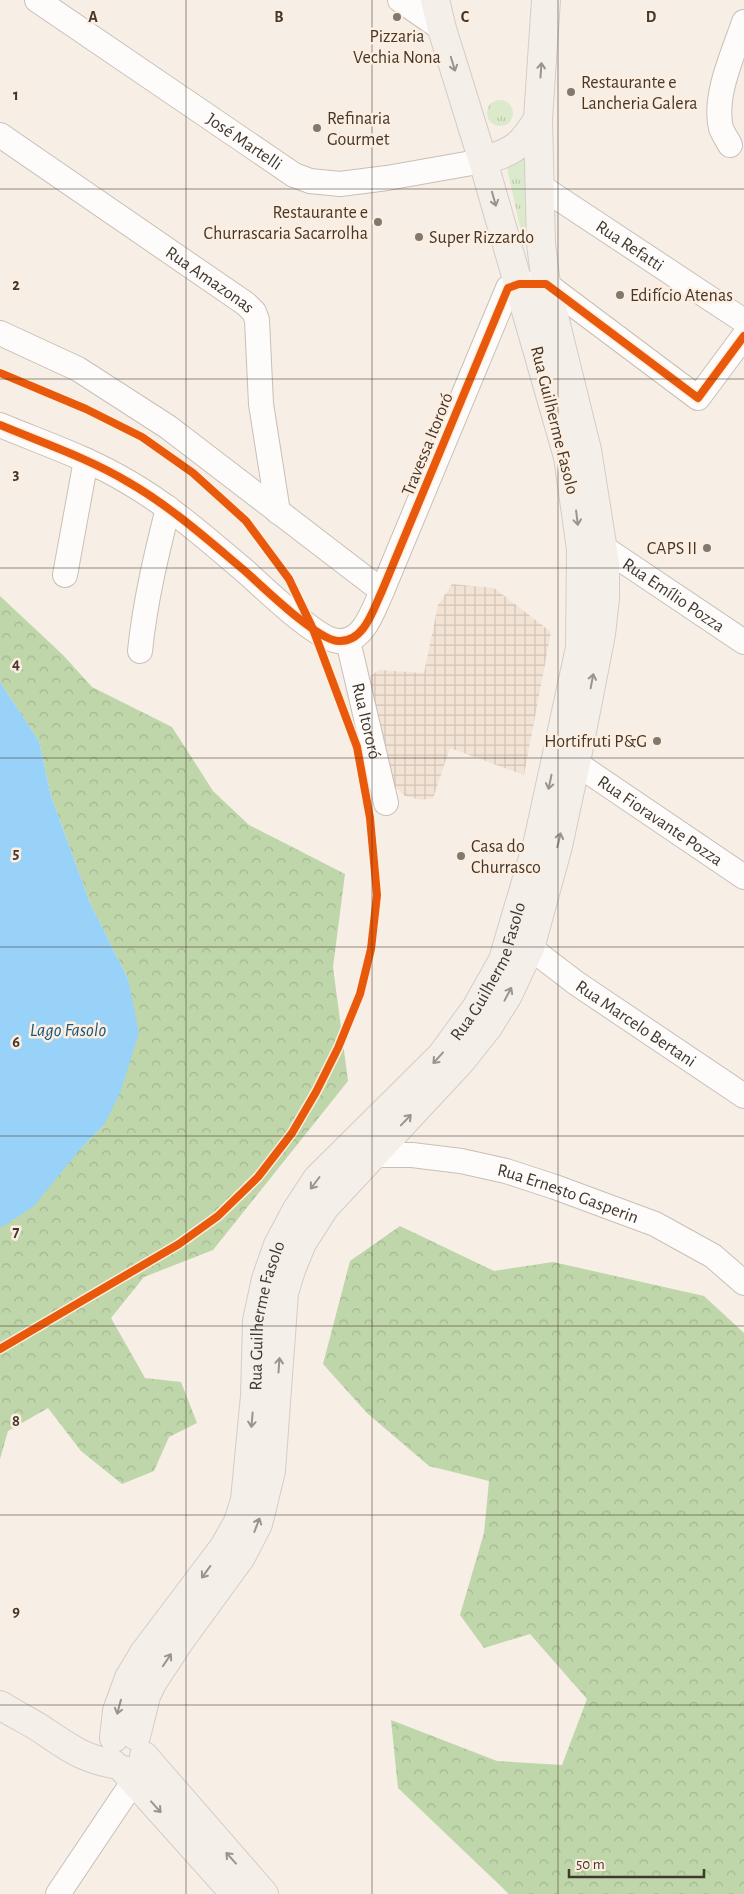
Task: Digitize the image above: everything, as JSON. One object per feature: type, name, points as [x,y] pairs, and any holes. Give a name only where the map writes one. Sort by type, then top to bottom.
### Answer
[{"type":"main road","name":"Rua Guilherme Fasolo","points":[[435,0],[568,457],[581,549],[580,648],[566,756]]},
{"type":"main road","name":"Rua Guilherme Fasolo","points":[[125,1756],[117,1711],[129,1678],[144,1653],[224,1547],[238,1522],[245,1500],[258,1321],[266,1279],[278,1245],[296,1211],[317,1179],[360,1152],[441,1056],[476,1008],[503,960],[521,941],[538,841],[566,756],[601,634],[604,598],[604,548],[586,450],[546,284],[541,244],[538,119],[546,0]]},
{"type":"main road","points":[[483,161],[506,154],[517,147],[525,139],[538,119]]},
{"type":"main road","points":[[0,1705],[47,1732],[58,1742],[83,1756],[125,1756],[264,1894]]},
{"type":"main road","points":[[125,1756],[234,1894]]},
{"type":"street","name":"José Martelli","points":[[37,0],[294,175],[310,181],[340,184],[483,161]]},
{"type":"street","points":[[400,0],[442,29]]},
{"type":"street","points":[[730,145],[722,129],[721,100],[727,72],[744,22]]},
{"type":"street","name":"Rua Amazonas","points":[[0,134],[246,304],[254,312],[257,320],[261,404],[278,512]]},
{"type":"street","name":"Rua Refatti","points":[[540,186],[744,321]]},
{"type":"street","points":[[519,284],[546,284],[698,398],[744,336]]},
{"type":"street","name":"Travessa Itororó","points":[[348,641],[356,637],[364,628],[382,591],[505,293],[512,285],[519,284]]},
{"type":"street","points":[[0,333],[78,369],[168,427],[382,591]]},
{"type":"street","points":[[0,425],[86,460],[128,482],[168,508],[313,629],[335,641],[348,641]]},
{"type":"street","points":[[65,574],[86,460]]},
{"type":"street","points":[[140,651],[150,578],[168,508]]},
{"type":"street","name":"Rua Emílio Pozza","points":[[604,548],[744,642]]},
{"type":"street","name":"Rua Itororó","points":[[348,641],[386,802]]},
{"type":"street","name":"Rua Fioravante Pozza","points":[[566,756],[744,877]]},
{"type":"street","name":"Rua Marcelo Bertani","points":[[521,941],[576,983],[744,1096]]},
{"type":"street","name":"Rua Ernesto Gasperin","points":[[360,1152],[412,1155],[461,1161],[506,1171],[555,1187],[654,1224],[713,1256],[744,1283]]},
{"type":"street","points":[[58,1894],[125,1756]]},
{"type":"shaded area","points":[[452,584],[494,588],[551,632],[524,775],[450,748],[433,798],[421,800],[405,796],[394,786],[377,720],[369,677],[379,670],[424,673],[438,605]]},
{"type":"green space","points":[[500,100],[509,104],[513,113],[509,122],[500,126],[491,122],[487,113],[491,104]]},
{"type":"green space","points":[[514,155],[533,158],[533,247],[523,241],[507,168]]},
{"type":"green space","points":[[0,596],[63,655],[92,687],[172,727],[213,791],[249,825],[345,874],[333,967],[348,1081],[213,1250],[144,1277],[111,1318],[145,1378],[181,1382],[197,1423],[169,1437],[154,1471],[122,1484],[81,1451],[48,1408],[8,1431],[0,1459],[0,1228],[104,1125],[128,979],[90,903],[51,796],[39,741],[0,682]]},
{"type":"green space","points":[[400,1226],[494,1271],[553,1262],[704,1296],[744,1333],[744,1894],[509,1894],[398,1788],[391,1720],[497,1761],[562,1765],[587,1699],[530,1634],[484,1648],[460,1615],[484,1533],[489,1481],[429,1466],[367,1413],[323,1364],[350,1261]]},
{"type":"water","name":"Lago Fasolo","points":[[0,682],[39,741],[51,796],[90,903],[128,979],[139,1033],[120,1093],[104,1125],[82,1147],[33,1207],[0,1228]]},
{"type":"cycle path","points":[[0,425],[65,451],[113,473],[144,491],[203,536],[304,623],[329,638],[338,641],[347,640],[355,637],[361,631],[375,607],[508,288],[519,284],[546,284],[698,398],[744,336]]},
{"type":"cycle path","points":[[0,373],[86,409],[142,437],[193,473],[246,521],[289,579],[313,629],[357,747],[370,818],[377,895],[371,949],[360,994],[338,1048],[316,1092],[292,1133],[258,1177],[218,1216],[179,1244],[0,1349]]},
{"type":"place","name":"Pizzaria Vechia Nona","points":[[397,17]]},
{"type":"place","name":"Restaurante e Lancheria Galera","points":[[571,92]]},
{"type":"place","name":"Refinaria Gourmet","points":[[317,128]]},
{"type":"place","name":"Restaurante e Churrascaria Sacarrolha","points":[[378,222]]},
{"type":"place","name":"Super Rizzardo","points":[[419,237]]},
{"type":"place","name":"Edifício Atenas","points":[[620,295]]},
{"type":"place","name":"CAPS II","points":[[707,548]]},
{"type":"place","name":"Hortifruti P&G","points":[[657,741]]},
{"type":"place","name":"Casa do Churrasco","points":[[461,856]]}]
